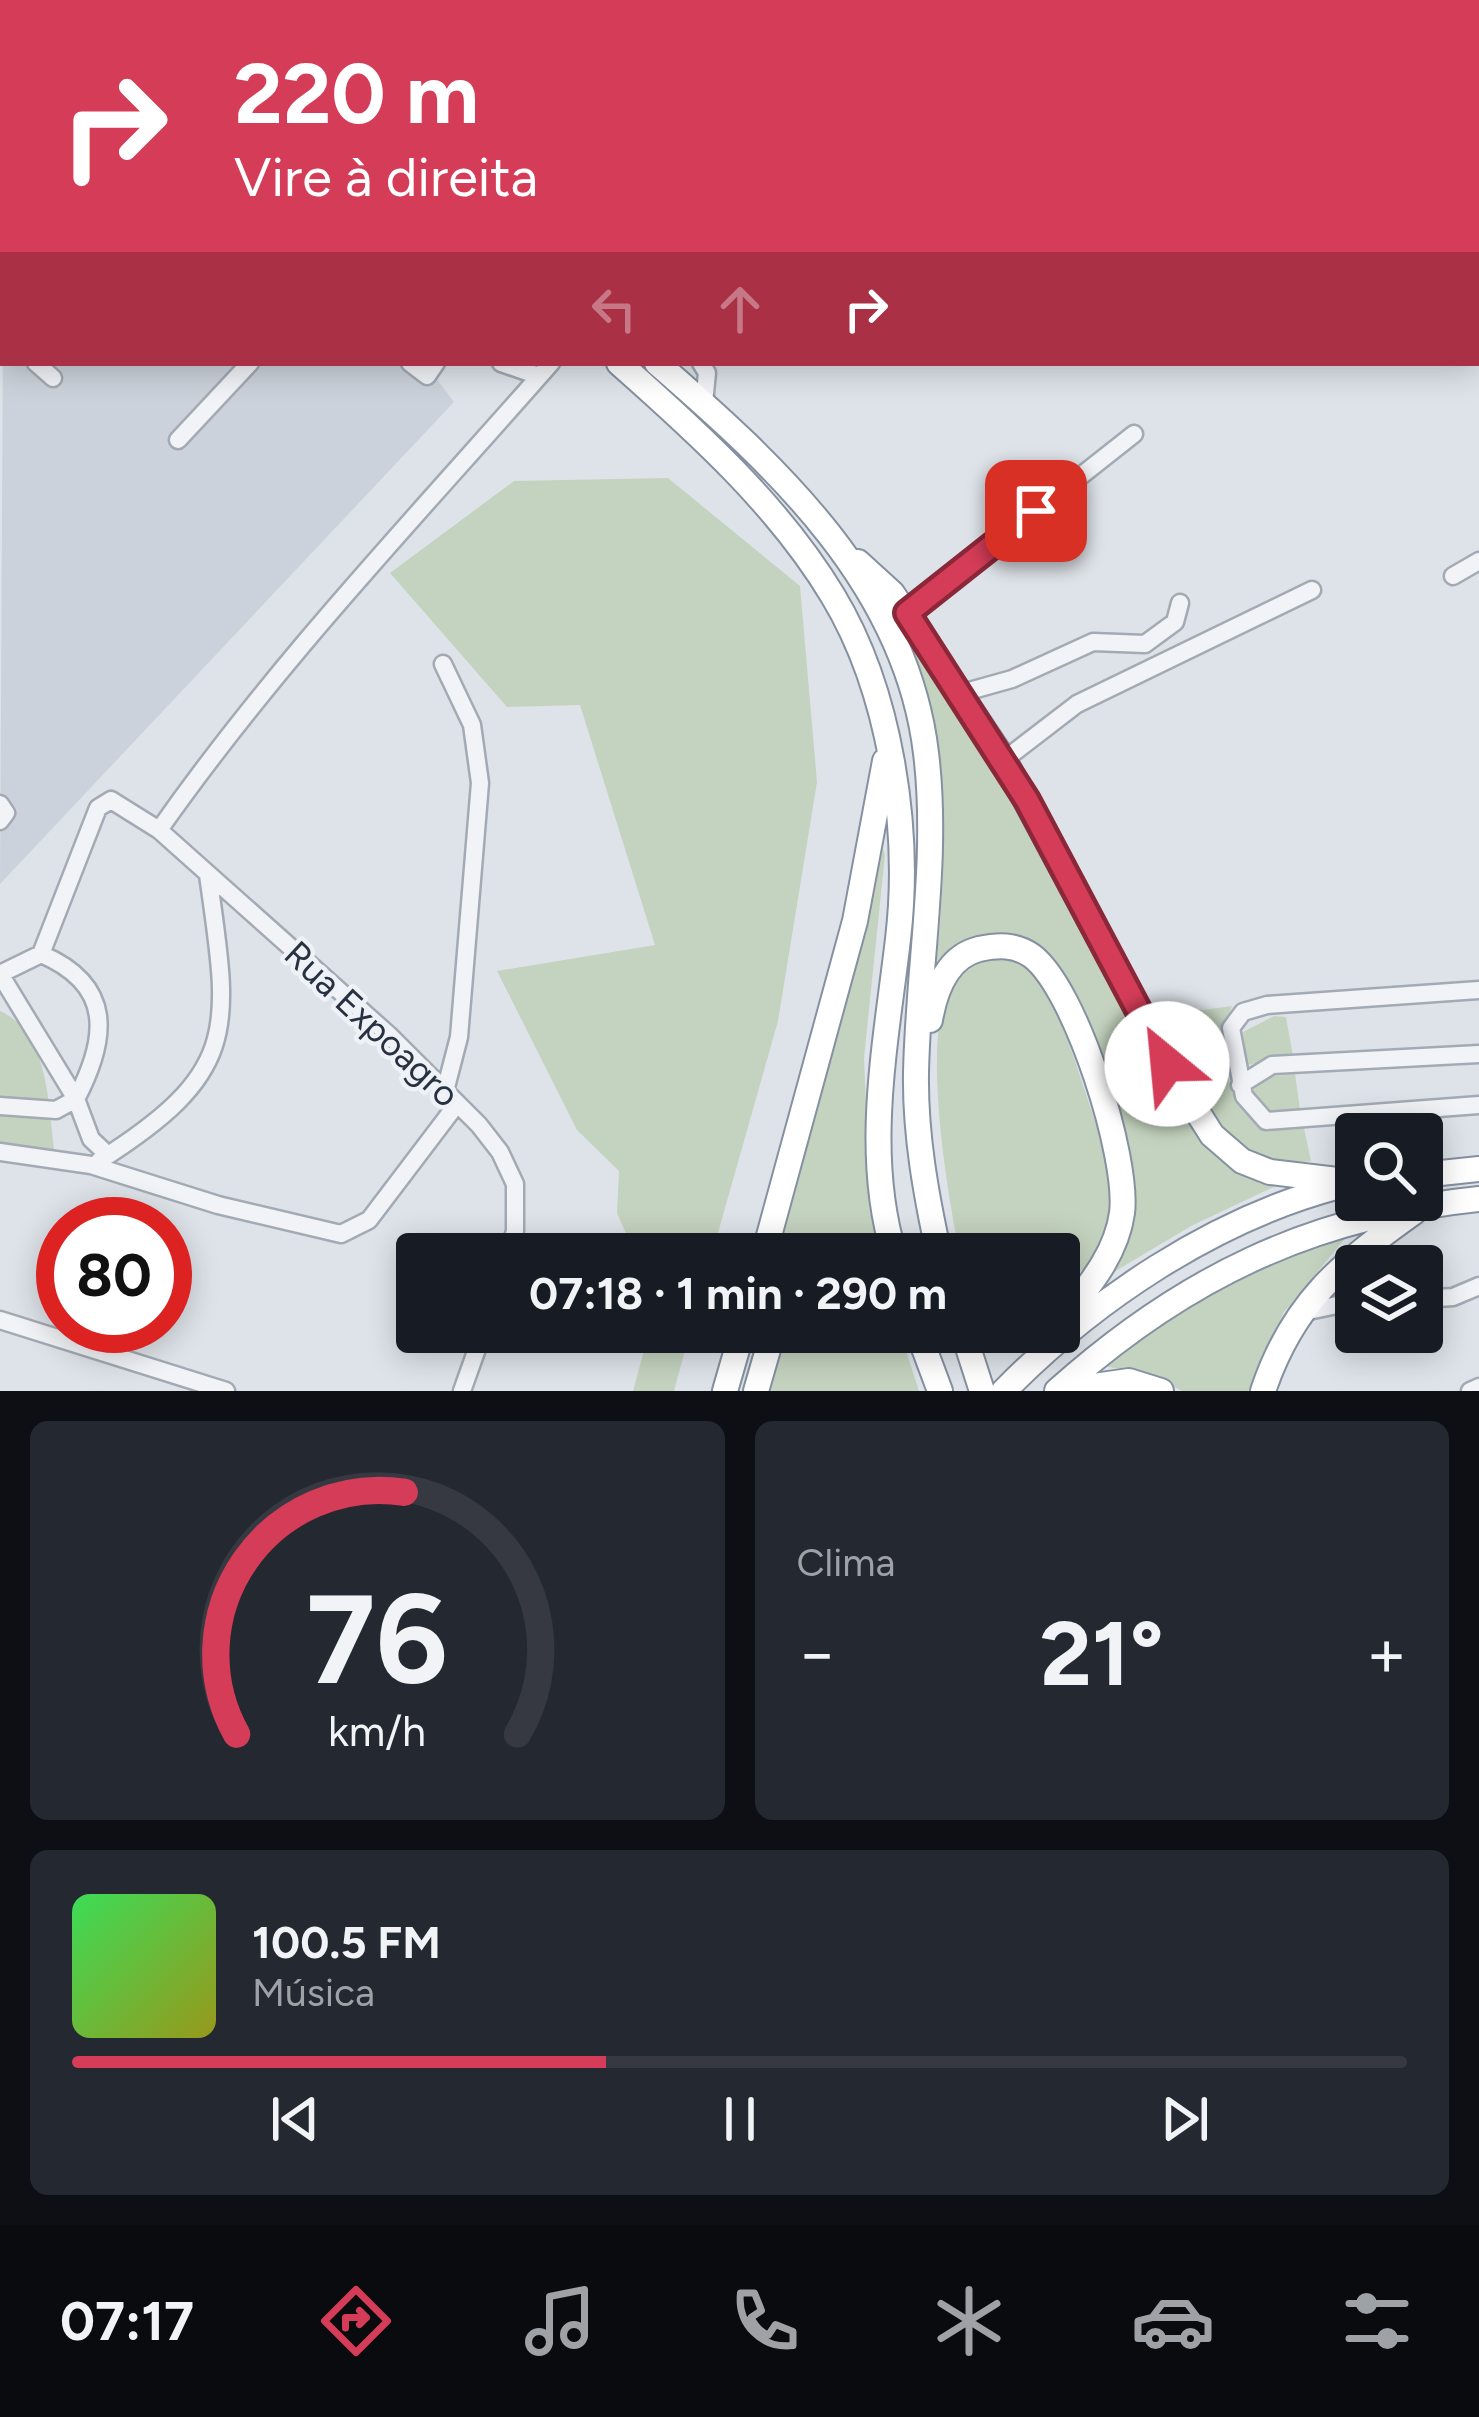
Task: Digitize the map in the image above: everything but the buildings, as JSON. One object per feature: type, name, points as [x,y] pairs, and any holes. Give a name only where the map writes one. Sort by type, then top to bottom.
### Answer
[{"type":"highway","points":[[622,366],[701,435],[778,521],[833,596],[854,639],[887,747],[905,877],[878,1132],[880,1187],[890,1233]]},
{"type":"highway","points":[[660,366],[785,479],[846,554],[893,641],[926,750],[930,821],[916,1106],[936,1233]]},
{"type":"highway","points":[[846,554],[877,577],[962,693],[1004,760],[1175,1078],[1212,1135],[1242,1161],[1270,1172],[1335,1180]]},
{"type":"highway","points":[[770,1233],[855,921],[887,747]]},
{"type":"highway","points":[[916,1106],[934,999],[947,970],[968,952],[1001,944],[1029,954],[1052,976],[1065,1000],[1120,1174],[1122,1211],[1113,1247],[1080,1294]]},
{"type":"highway","points":[[1443,1173],[1479,1169]]},
{"type":"highway","points":[[1024,1370],[1117,1297],[1231,1226],[1279,1203],[1335,1188]]},
{"type":"highway","points":[[1443,1204],[1479,1198]]},
{"type":"highway","points":[[1059,1391],[1140,1323],[1199,1284],[1309,1232],[1358,1221]]},
{"type":"highway","points":[[1263,1391],[1298,1313],[1353,1256],[1402,1221]]},
{"type":"highway","points":[[725,1391],[736,1353]]},
{"type":"highway","points":[[756,1391],[767,1353]]},
{"type":"highway","points":[[926,1353],[940,1391]]},
{"type":"highway","points":[[970,1353],[982,1391]]},
{"type":"highway","points":[[1004,1391],[1037,1353]]},
{"type":"highway","points":[[1059,1391],[1129,1381],[1161,1391]]},
{"type":"street","points":[[39,366],[53,378]]},
{"type":"street","points":[[178,440],[247,366]]},
{"type":"street","points":[[703,366],[707,373],[704,404]]},
{"type":"street","points":[[159,830],[233,725],[354,580],[545,370]]},
{"type":"street","points":[[907,613],[1134,434]]},
{"type":"street","points":[[1453,576],[1479,561]]},
{"type":"street","points":[[1004,760],[1077,704],[1312,590]]},
{"type":"street","points":[[962,693],[1012,679],[1093,643],[1145,644],[1175,622],[1180,603]]},
{"type":"street","points":[[0,1152],[91,1165],[240,1211],[341,1234],[356,1230],[380,1208],[451,1098],[459,1037],[480,783],[472,725],[442,664]]},
{"type":"street","name":"Rua Expoagro","points":[[41,954],[98,808],[111,800],[159,830],[389,1034],[451,1098],[500,1152],[515,1184],[514,1233]]},
{"type":"street","points":[[0,804],[6,813],[0,821]]},
{"type":"street","points":[[91,1165],[170,1113],[197,1084],[215,1051],[224,982],[208,875]]},
{"type":"street","points":[[0,1106],[56,1110],[79,1094],[95,1060],[100,1019],[78,975],[41,954],[0,974],[79,1094],[91,1139],[108,1155]]},
{"type":"street","points":[[1479,990],[1250,1009],[1235,1018],[1231,1028],[1240,1085],[1250,1107],[1266,1121],[1479,1105]]},
{"type":"street","points":[[1240,1085],[1272,1065],[1479,1054]]},
{"type":"street","points":[[1443,1298],[1479,1286]]},
{"type":"street","points":[[1298,1313],[1335,1305]]},
{"type":"street","points":[[0,1320],[226,1391]]},
{"type":"street","points":[[462,1391],[476,1353]]},
{"type":"street","points":[[1470,1391],[1479,1387]]},
{"type":"shaded area","points":[[3,366],[427,366],[454,402],[0,884]]},
{"type":"green space","points":[[668,478],[800,586],[817,782],[778,1021],[718,1233],[626,1233],[617,1213],[619,1171],[577,1130],[497,971],[655,945],[580,705],[507,707],[390,573],[514,481]]},
{"type":"green space","points":[[904,631],[977,730],[1172,1103],[1210,1147],[1280,1184],[1191,1226],[1104,1278],[1133,1188],[1132,1171],[1069,983],[1046,952],[1016,937],[999,935],[966,942],[936,962],[942,878],[939,795],[926,712]]},
{"type":"green space","points":[[880,839],[885,855],[864,1058],[869,1172],[880,1233],[777,1233]]},
{"type":"green space","points":[[1017,957],[1052,992],[1111,1169],[1110,1225],[1094,1258],[1080,1272],[1080,1233],[956,1233],[939,1110],[938,1029],[944,997],[956,975],[984,959]]},
{"type":"green space","points":[[1232,1006],[1224,1056],[1232,1089],[1262,1129],[1304,1128],[1311,1161],[1280,1161],[1255,1153],[1233,1138],[1202,1093],[1173,1014]]},
{"type":"green space","points":[[0,1011],[29,1036],[38,1054],[55,1154],[0,1153]]},
{"type":"green space","points":[[1274,1016],[1286,1017],[1293,1056],[1247,1065],[1243,1032]]},
{"type":"green space","points":[[1295,1074],[1300,1109],[1265,1112],[1250,1092],[1272,1076]]},
{"type":"green space","points":[[1352,1230],[1284,1312],[1248,1391],[1182,1391],[1152,1374],[1108,1367],[1108,1359],[1137,1339],[1257,1271]]},
{"type":"green space","points":[[643,1353],[684,1353],[674,1391],[633,1391]]},
{"type":"green space","points":[[778,1353],[907,1353],[919,1391],[768,1391]]},
{"type":"route","points":[[1036,511],[907,613],[1027,800],[1167,1064]]}]
